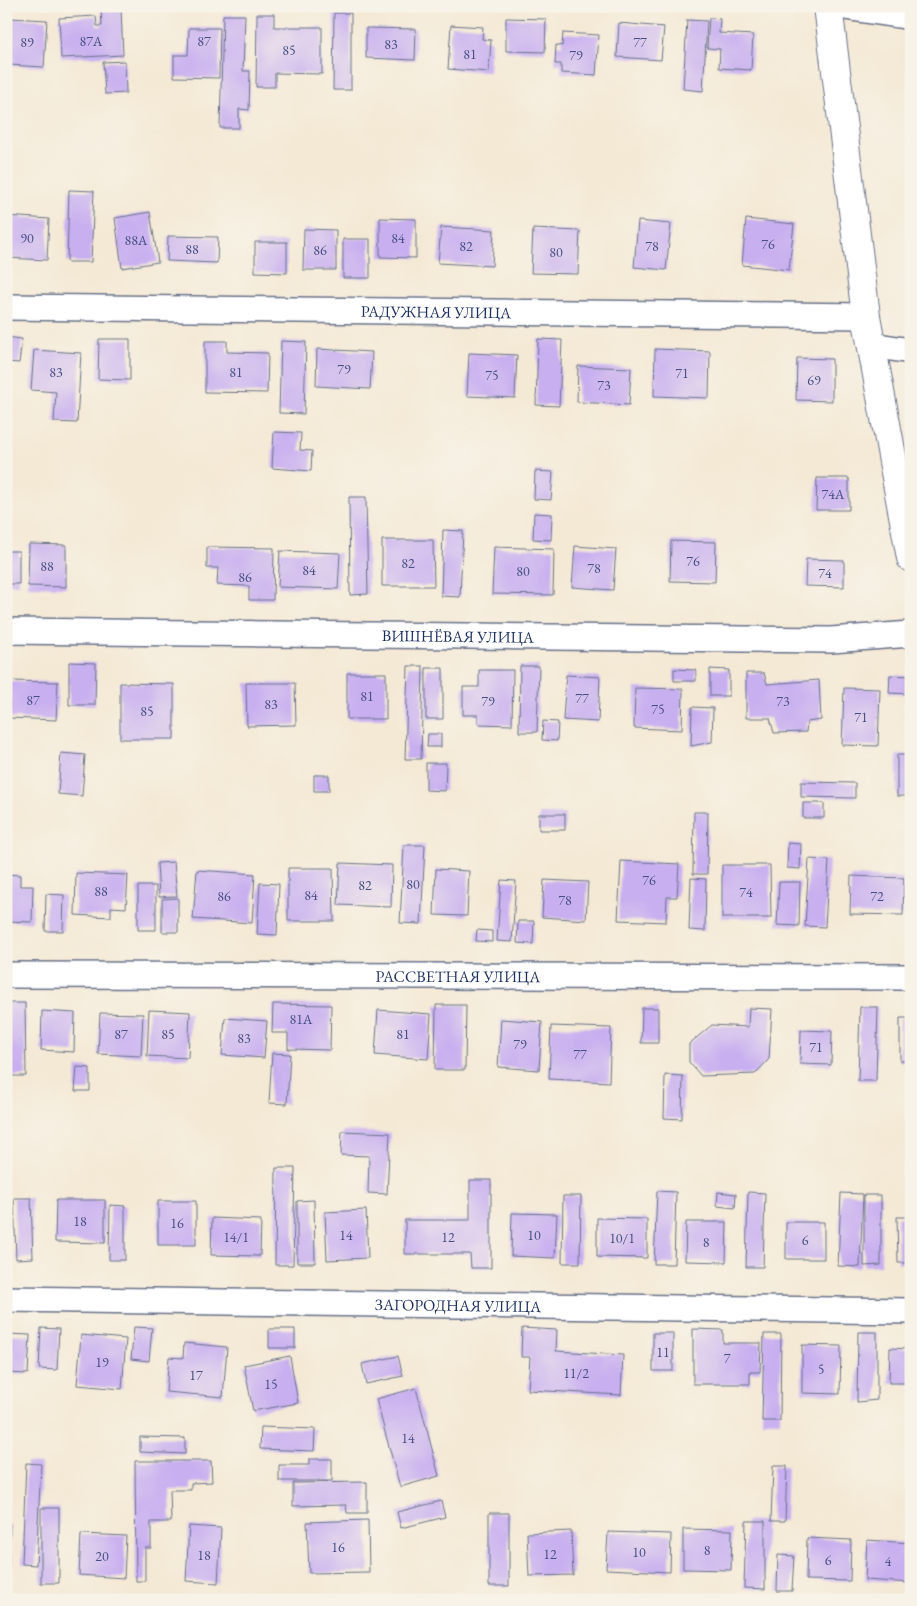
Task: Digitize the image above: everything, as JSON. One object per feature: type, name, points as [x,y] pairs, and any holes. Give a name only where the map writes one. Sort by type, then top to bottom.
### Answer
[{"type":"street","points":[[828,6],[866,316],[911,558]]},
{"type":"street","points":[[838,6],[911,17]]},
{"type":"street","name":"РАДУЖНАЯ УЛИЦА","points":[[6,307],[866,316]]},
{"type":"street","points":[[872,345],[911,350]]},
{"type":"street","name":"ВИШНЁВАЯ УЛИЦА","points":[[6,631],[830,640],[911,634]]},
{"type":"street","name":"РАССВЕТНАЯ УЛИЦА","points":[[6,975],[911,978]]},
{"type":"street","name":"ЗАГОРОДНАЯ УЛИЦА","points":[[6,1299],[911,1311]]},
{"type":"building","points":[[101,10],[121,10],[123,55],[61,58],[59,18],[96,16],[97,26],[102,26]]},
{"type":"building","points":[[334,13],[351,13],[351,90],[333,90]]},
{"type":"building","points":[[257,14],[274,14],[274,27],[322,27],[322,74],[275,73],[275,87],[256,87]]},
{"type":"building","points":[[223,15],[245,15],[243,71],[250,71],[249,110],[239,109],[239,128],[220,128]]},
{"type":"building","points":[[10,18],[47,20],[44,67],[8,65]]},
{"type":"building","points":[[506,18],[546,19],[545,52],[506,51]]},
{"type":"building","points":[[709,18],[720,19],[719,33],[753,35],[751,70],[719,68],[720,49],[707,48]]},
{"type":"building","points":[[687,20],[707,21],[703,91],[683,89]]},
{"type":"building","points":[[619,23],[664,27],[661,60],[617,57]]},
{"type":"building","points":[[451,25],[483,27],[482,39],[491,40],[489,72],[448,69]]},
{"type":"building","points":[[189,28],[220,28],[219,78],[174,77],[174,55],[188,55]]},
{"type":"building","points":[[366,28],[416,29],[415,60],[366,58]]},
{"type":"building","points":[[563,33],[599,35],[596,75],[561,73],[561,64],[555,64],[556,45],[562,46]]},
{"type":"building","points":[[125,61],[126,93],[105,94],[103,62]]},
{"type":"building","points":[[69,190],[94,191],[91,262],[67,262]]},
{"type":"building","points":[[150,212],[158,262],[122,268],[115,218]]},
{"type":"building","points":[[6,216],[49,219],[47,260],[6,258]]},
{"type":"building","points":[[380,218],[416,219],[416,258],[380,257]]},
{"type":"building","points":[[746,219],[794,224],[789,270],[742,265]]},
{"type":"building","points":[[638,221],[671,224],[666,270],[634,267]]},
{"type":"building","points":[[441,227],[494,230],[492,266],[438,263]]},
{"type":"building","points":[[304,229],[336,230],[336,270],[303,270]]},
{"type":"building","points":[[533,229],[580,231],[578,274],[531,273]]},
{"type":"building","points":[[168,236],[218,237],[217,263],[167,261]]},
{"type":"building","points":[[343,239],[370,239],[370,278],[343,278]]},
{"type":"building","points":[[255,242],[287,242],[287,273],[255,272]]},
{"type":"building","points":[[6,337],[22,339],[19,363],[6,362]]},
{"type":"building","points":[[99,339],[130,339],[130,380],[98,379]]},
{"type":"building","points":[[538,339],[562,340],[559,406],[536,405]]},
{"type":"building","points":[[205,341],[227,341],[227,352],[268,353],[267,393],[205,392]]},
{"type":"building","points":[[281,341],[306,342],[304,414],[279,413]]},
{"type":"building","points":[[317,349],[372,352],[370,389],[316,386]]},
{"type":"building","points":[[655,349],[710,351],[709,398],[654,396]]},
{"type":"building","points":[[34,350],[81,353],[77,423],[54,422],[56,392],[31,390]]},
{"type":"building","points":[[469,353],[517,355],[515,398],[467,396]]},
{"type":"building","points":[[797,358],[832,359],[832,401],[796,400]]},
{"type":"building","points":[[578,366],[631,368],[629,405],[577,402]]},
{"type":"building","points":[[274,432],[301,433],[300,450],[312,451],[311,471],[272,468]]},
{"type":"building","points":[[535,471],[553,472],[551,500],[534,499]]},
{"type":"building","points":[[817,478],[849,478],[849,510],[816,510]]},
{"type":"building","points":[[349,497],[366,497],[368,594],[350,595]]},
{"type":"building","points":[[534,513],[552,514],[551,540],[533,539]]},
{"type":"building","points":[[443,530],[463,531],[460,597],[441,596]]},
{"type":"building","points":[[382,540],[433,540],[434,586],[382,586]]},
{"type":"building","points":[[671,541],[716,542],[715,582],[670,581]]},
{"type":"building","points":[[29,544],[66,545],[66,587],[28,586]]},
{"type":"building","points":[[575,546],[616,549],[613,590],[572,587]]},
{"type":"building","points":[[207,547],[274,548],[273,600],[249,600],[249,586],[217,585],[218,568],[207,568]]},
{"type":"building","points":[[494,547],[554,549],[553,595],[492,594]]},
{"type":"building","points":[[6,551],[19,551],[19,584],[6,584]]},
{"type":"building","points":[[280,551],[340,553],[338,589],[278,587]]},
{"type":"building","points":[[806,559],[844,560],[844,587],[805,586]]},
{"type":"building","points":[[69,662],[96,663],[95,705],[69,705]]},
{"type":"building","points":[[408,666],[423,666],[421,759],[405,759]]},
{"type":"building","points":[[520,666],[539,666],[537,732],[519,732]]},
{"type":"building","points":[[426,668],[443,668],[443,719],[426,719]]},
{"type":"building","points":[[674,669],[696,670],[696,681],[674,681]]},
{"type":"building","points":[[710,669],[729,670],[729,696],[710,696]]},
{"type":"building","points":[[479,670],[513,670],[512,725],[478,724],[478,715],[463,715],[463,687],[479,687]]},
{"type":"building","points":[[347,673],[386,673],[386,719],[347,719]]},
{"type":"building","points":[[746,673],[764,673],[767,684],[819,680],[821,720],[807,722],[806,732],[774,733],[770,718],[746,718]]},
{"type":"building","points":[[566,675],[600,677],[598,722],[563,720]]},
{"type":"building","points":[[890,675],[911,676],[911,694],[889,693]]},
{"type":"building","points":[[10,681],[58,682],[56,720],[9,718]]},
{"type":"building","points":[[120,683],[174,684],[174,739],[120,739]]},
{"type":"building","points":[[246,683],[295,683],[296,725],[247,726]]},
{"type":"building","points":[[635,688],[683,689],[682,730],[634,728]]},
{"type":"building","points":[[844,688],[880,689],[878,746],[842,745]]},
{"type":"building","points":[[692,707],[713,708],[712,742],[691,746]]},
{"type":"building","points":[[543,721],[558,722],[557,741],[542,740]]},
{"type":"building","points":[[428,734],[441,734],[441,747],[427,747]]},
{"type":"building","points":[[61,753],[85,755],[82,796],[58,794]]},
{"type":"building","points":[[897,755],[911,755],[911,796],[897,796]]},
{"type":"building","points":[[426,763],[446,763],[445,791],[426,790]]},
{"type":"building","points":[[314,775],[329,775],[329,791],[314,791]]},
{"type":"building","points":[[801,782],[855,783],[855,798],[801,797]]},
{"type":"building","points":[[803,803],[824,803],[824,818],[803,818]]},
{"type":"building","points":[[694,812],[708,812],[707,874],[693,874]]},
{"type":"building","points":[[539,814],[565,814],[565,830],[539,830]]},
{"type":"building","points":[[788,843],[801,844],[800,869],[787,868]]},
{"type":"building","points":[[404,845],[425,845],[421,924],[400,923]]},
{"type":"building","points":[[809,859],[829,860],[825,927],[805,926]]},
{"type":"building","points":[[621,861],[679,864],[677,897],[667,897],[666,922],[618,920]]},
{"type":"building","points":[[174,862],[177,896],[159,897],[157,863]]},
{"type":"building","points":[[340,863],[392,865],[391,907],[338,905]]},
{"type":"building","points":[[722,865],[770,865],[771,918],[722,918]]},
{"type":"building","points":[[288,868],[333,868],[334,921],[288,921]]},
{"type":"building","points":[[436,869],[469,871],[467,916],[434,915]]},
{"type":"building","points":[[197,870],[255,874],[252,923],[193,919]]},
{"type":"building","points":[[76,873],[128,875],[126,908],[111,907],[111,917],[75,915]]},
{"type":"building","points":[[6,874],[20,875],[20,886],[33,886],[32,922],[6,921]]},
{"type":"building","points":[[851,876],[904,878],[903,915],[850,914]]},
{"type":"building","points":[[691,878],[706,879],[705,931],[689,930]]},
{"type":"building","points":[[501,880],[516,881],[512,942],[497,941]]},
{"type":"building","points":[[544,880],[588,882],[586,920],[542,917]]},
{"type":"building","points":[[779,882],[800,882],[799,926],[777,925]]},
{"type":"building","points":[[260,883],[279,884],[277,935],[257,934]]},
{"type":"building","points":[[138,886],[156,886],[156,930],[138,930]]},
{"type":"building","points":[[46,894],[64,895],[63,931],[45,931]]},
{"type":"building","points":[[178,898],[178,932],[162,932],[162,899]]},
{"type":"building","points":[[518,921],[534,921],[533,944],[517,943]]},
{"type":"building","points":[[477,930],[492,931],[492,942],[476,941]]},
{"type":"building","points":[[6,1003],[25,1003],[26,1076],[7,1076]]},
{"type":"building","points":[[273,1004],[331,1005],[330,1050],[288,1049],[288,1033],[272,1033]]},
{"type":"building","points":[[436,1005],[466,1005],[465,1070],[435,1070]]},
{"type":"building","points":[[860,1007],[878,1007],[876,1081],[858,1081]]},
{"type":"building","points":[[642,1008],[658,1008],[658,1043],[641,1043]]},
{"type":"building","points":[[749,1008],[772,1009],[769,1059],[755,1074],[701,1076],[689,1062],[689,1044],[712,1025],[748,1027]]},
{"type":"building","points":[[149,1010],[190,1012],[188,1058],[147,1056]]},
{"type":"building","points":[[378,1010],[431,1014],[428,1059],[375,1055]]},
{"type":"building","points":[[42,1011],[75,1013],[74,1052],[41,1050]]},
{"type":"building","points":[[100,1013],[143,1014],[141,1056],[98,1054]]},
{"type":"building","points":[[225,1018],[267,1021],[264,1058],[222,1055]]},
{"type":"building","points":[[900,1018],[911,1018],[911,1061],[900,1061]]},
{"type":"building","points":[[501,1019],[542,1022],[539,1070],[498,1067]]},
{"type":"building","points":[[551,1026],[611,1028],[609,1082],[549,1079]]},
{"type":"building","points":[[801,1030],[832,1031],[831,1065],[800,1064]]},
{"type":"building","points":[[272,1053],[290,1054],[287,1104],[269,1103]]},
{"type":"building","points":[[77,1067],[90,1068],[90,1091],[75,1091]]},
{"type":"building","points":[[665,1075],[683,1076],[682,1119],[664,1118]]},
{"type":"building","points":[[342,1131],[390,1133],[387,1194],[368,1193],[369,1156],[341,1155]]},
{"type":"building","points":[[276,1168],[295,1168],[293,1265],[275,1265]]},
{"type":"building","points":[[470,1180],[491,1180],[491,1268],[471,1268],[470,1254],[405,1254],[405,1220],[470,1220]]},
{"type":"building","points":[[657,1191],[676,1192],[674,1264],[654,1264]]},
{"type":"building","points":[[718,1192],[736,1194],[735,1208],[717,1206]]},
{"type":"building","points":[[748,1192],[765,1193],[763,1267],[746,1267]]},
{"type":"building","points":[[841,1193],[863,1194],[860,1267],[838,1266]]},
{"type":"building","points":[[864,1195],[881,1195],[881,1265],[864,1266]]},
{"type":"building","points":[[563,1196],[581,1196],[580,1263],[562,1263]]},
{"type":"building","points":[[14,1198],[31,1198],[33,1258],[16,1259]]},
{"type":"building","points":[[56,1200],[105,1200],[105,1243],[55,1242]]},
{"type":"building","points":[[314,1200],[315,1263],[297,1263],[297,1201]]},
{"type":"building","points":[[158,1201],[196,1201],[196,1245],[158,1245]]},
{"type":"building","points":[[110,1205],[125,1206],[125,1260],[109,1260]]},
{"type":"building","points":[[366,1210],[368,1258],[327,1260],[325,1212]]},
{"type":"building","points":[[512,1213],[557,1214],[555,1258],[511,1256]]},
{"type":"building","points":[[897,1217],[911,1217],[911,1263],[898,1263]]},
{"type":"building","points":[[212,1218],[261,1220],[260,1256],[211,1255]]},
{"type":"building","points":[[597,1218],[647,1219],[647,1258],[597,1257]]},
{"type":"building","points":[[686,1222],[727,1222],[726,1262],[685,1261]]},
{"type":"building","points":[[786,1222],[824,1222],[824,1259],[786,1259]]},
{"type":"building","points":[[134,1327],[152,1328],[149,1361],[131,1359]]},
{"type":"building","points":[[41,1328],[59,1329],[57,1370],[39,1369]]},
{"type":"building","points":[[522,1328],[557,1330],[556,1351],[623,1355],[621,1395],[528,1390],[530,1357],[521,1357]]},
{"type":"building","points":[[269,1329],[295,1329],[295,1348],[269,1348]]},
{"type":"building","points":[[693,1329],[723,1330],[723,1343],[761,1343],[760,1372],[750,1372],[750,1384],[693,1384]]},
{"type":"building","points":[[858,1332],[877,1332],[877,1400],[857,1402]]},
{"type":"building","points":[[653,1333],[673,1333],[673,1371],[653,1371]]},
{"type":"building","points":[[6,1334],[30,1335],[28,1374],[6,1373]]},
{"type":"building","points":[[764,1334],[781,1334],[780,1421],[762,1421]]},
{"type":"building","points":[[81,1335],[126,1339],[122,1389],[77,1385]]},
{"type":"building","points":[[184,1343],[227,1347],[223,1397],[166,1392],[169,1357],[183,1358]]},
{"type":"building","points":[[802,1345],[841,1346],[840,1394],[802,1393]]},
{"type":"building","points":[[890,1348],[911,1349],[911,1383],[889,1383]]},
{"type":"building","points":[[290,1356],[298,1403],[253,1411],[244,1365]]},
{"type":"building","points":[[398,1356],[403,1376],[366,1384],[362,1364]]},
{"type":"building","points":[[416,1388],[439,1476],[400,1487],[376,1399]]},
{"type":"building","points":[[261,1427],[315,1429],[314,1451],[260,1449]]},
{"type":"building","points":[[140,1437],[185,1438],[185,1454],[140,1452]]},
{"type":"building","points":[[309,1459],[332,1459],[332,1481],[279,1481],[279,1465],[309,1465]]},
{"type":"building","points":[[135,1461],[211,1461],[212,1482],[191,1483],[191,1490],[170,1490],[171,1522],[151,1522],[151,1548],[145,1548],[145,1581],[136,1581]]},
{"type":"building","points":[[26,1463],[41,1464],[36,1565],[22,1564]]},
{"type":"building","points":[[773,1466],[787,1466],[785,1521],[771,1521]]},
{"type":"building","points":[[367,1482],[367,1513],[347,1513],[346,1505],[293,1506],[293,1483]]},
{"type":"building","points":[[441,1501],[445,1517],[401,1528],[397,1512]]},
{"type":"building","points":[[41,1508],[59,1508],[59,1583],[41,1583]]},
{"type":"building","points":[[489,1513],[509,1513],[509,1586],[489,1586]]},
{"type":"building","points":[[368,1520],[369,1572],[309,1573],[307,1522]]},
{"type":"building","points":[[746,1521],[765,1521],[765,1589],[744,1588]]},
{"type":"building","points":[[6,1524],[10,1524],[9,1566],[6,1566]]},
{"type":"building","points":[[189,1526],[221,1528],[218,1583],[186,1581]]},
{"type":"building","points":[[683,1529],[732,1530],[731,1570],[683,1569]]},
{"type":"building","points":[[571,1531],[573,1575],[529,1576],[527,1533]]},
{"type":"building","points":[[608,1532],[671,1534],[670,1572],[606,1569]]},
{"type":"building","points":[[81,1534],[126,1536],[124,1578],[79,1575]]},
{"type":"building","points":[[807,1538],[851,1540],[850,1581],[806,1580]]},
{"type":"building","points":[[867,1540],[911,1543],[911,1583],[865,1580]]},
{"type":"building","points":[[778,1555],[794,1556],[792,1591],[777,1591]]}]
